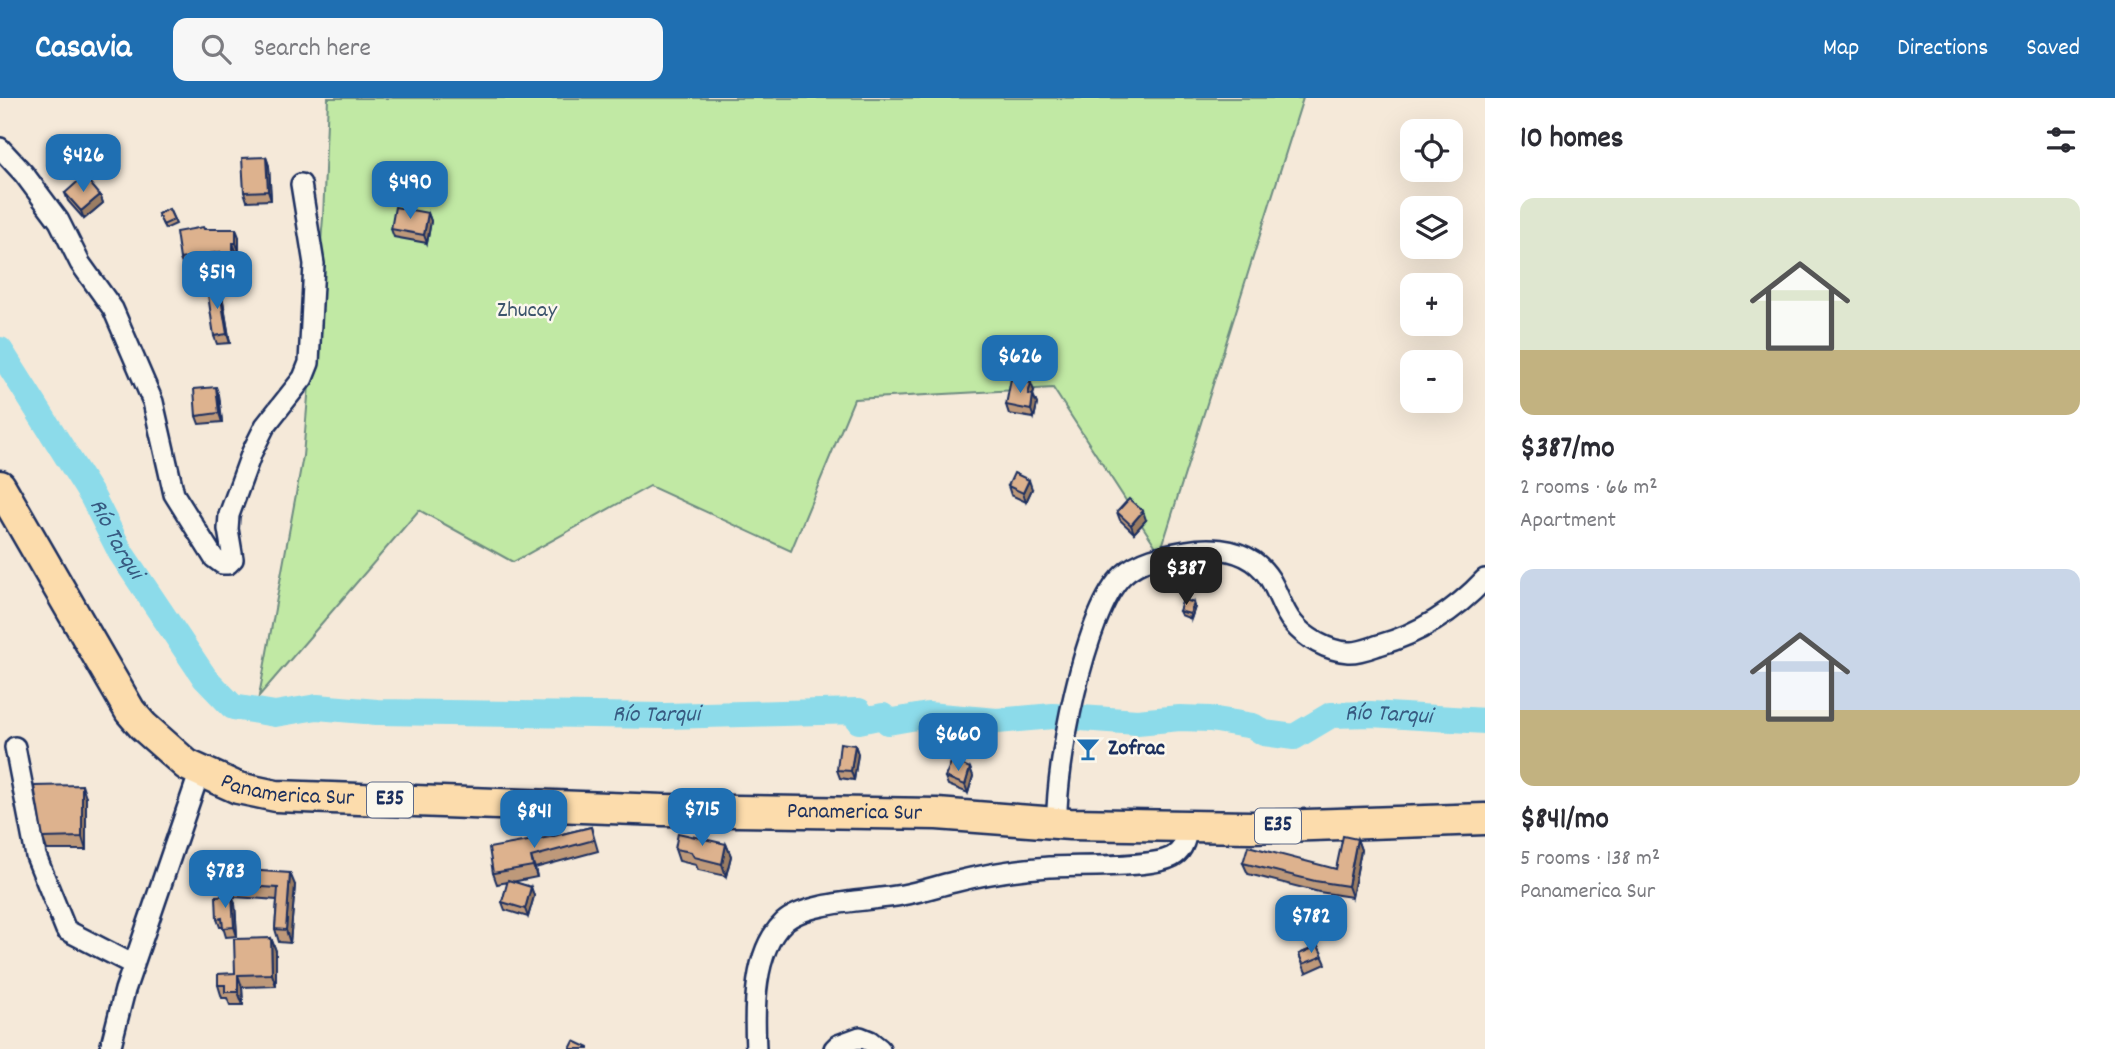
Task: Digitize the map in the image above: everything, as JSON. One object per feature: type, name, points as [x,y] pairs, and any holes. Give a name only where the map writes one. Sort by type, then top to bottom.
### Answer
[{"type":"highway","name":"Panamerica Sur","points":[[0,486],[130,711],[161,744],[187,765],[238,788],[276,796],[663,810],[937,814],[1057,823],[1188,827],[1305,826],[1485,819]]},
{"type":"street","points":[[0,148],[24,174],[59,221],[80,263],[113,309],[153,402],[174,494],[214,558],[222,564],[228,564],[233,559],[228,529],[229,515],[252,452],[265,426],[303,379],[309,363],[314,264],[301,184]]},
{"type":"street","points":[[1057,823],[1057,783],[1093,627],[1106,600],[1123,576],[1140,564],[1160,555],[1203,548],[1229,551],[1252,560],[1268,575],[1292,622],[1312,639],[1331,648],[1349,652],[1401,639],[1428,626],[1457,607],[1485,579]]},
{"type":"street","points":[[15,747],[36,856],[66,930],[134,965]]},
{"type":"street","points":[[110,1049],[134,965],[200,771]]},
{"type":"street","points":[[756,1049],[757,991],[762,962],[770,940],[785,921],[798,914],[841,902],[903,895],[997,873],[1045,867],[1134,864],[1166,859],[1181,850],[1188,827]]},
{"type":"street","points":[[834,1049],[860,1037],[880,1049]]},
{"type":"green space","name":"Zhucay","points":[[328,98],[1303,98],[1160,553],[1053,388],[854,399],[791,551],[650,486],[513,562],[419,510],[259,696],[303,456],[323,218]]},
{"type":"building","points":[[266,157],[268,191],[244,192],[242,158]]},
{"type":"building","points":[[84,176],[100,195],[81,211],[65,193]]},
{"type":"building","points":[[395,207],[428,213],[424,235],[391,229]]},
{"type":"building","points":[[169,209],[174,220],[163,225],[158,214]]},
{"type":"building","points":[[203,227],[236,229],[233,258],[220,258],[220,252],[180,259],[176,232]]},
{"type":"building","points":[[219,286],[227,334],[214,336],[207,288]]},
{"type":"building","points":[[1011,379],[1031,383],[1028,394],[1033,395],[1031,410],[1006,405]]},
{"type":"building","points":[[216,387],[219,413],[196,416],[194,389]]},
{"type":"building","points":[[1014,473],[1029,480],[1023,493],[1008,486]]},
{"type":"building","points":[[1129,499],[1143,511],[1131,525],[1117,512]]},
{"type":"building","points":[[1183,599],[1194,603],[1190,614],[1179,611]]},
{"type":"building","points":[[840,743],[855,745],[851,771],[837,770]]},
{"type":"building","points":[[952,760],[970,768],[965,785],[945,777]]},
{"type":"building","points":[[82,785],[82,837],[43,838],[34,786]]},
{"type":"building","points":[[591,827],[594,840],[531,857],[533,866],[493,873],[489,848]]},
{"type":"building","points":[[678,833],[726,844],[722,864],[675,849]]},
{"type":"building","points":[[1343,836],[1357,839],[1348,886],[1315,881],[1243,863],[1248,846],[1336,869]]},
{"type":"building","points":[[232,869],[290,873],[286,930],[275,929],[278,888],[231,885]]},
{"type":"building","points":[[508,880],[531,887],[525,909],[502,902]]},
{"type":"building","points":[[232,895],[234,927],[223,928],[222,918],[217,919],[216,896]]},
{"type":"building","points":[[271,938],[272,974],[238,975],[238,992],[225,992],[225,985],[218,985],[218,974],[235,973],[234,939]]},
{"type":"building","points":[[1318,946],[1323,956],[1303,964],[1299,954]]},
{"type":"building","points":[[574,1041],[589,1048],[589,1049],[570,1049]]},
{"type":"waterway","name":"Río Tarqui","points":[[0,350],[92,496],[121,553],[205,678],[233,707],[275,714],[317,707],[377,712],[665,716],[859,711],[859,721],[883,716],[888,722],[928,715],[997,721],[1053,716],[1137,722],[1180,718],[1210,719],[1253,726],[1264,733],[1294,737],[1331,715],[1371,714],[1485,721]]},
{"type":"place","name":"Zofrac","points":[[1088,749]]}]
